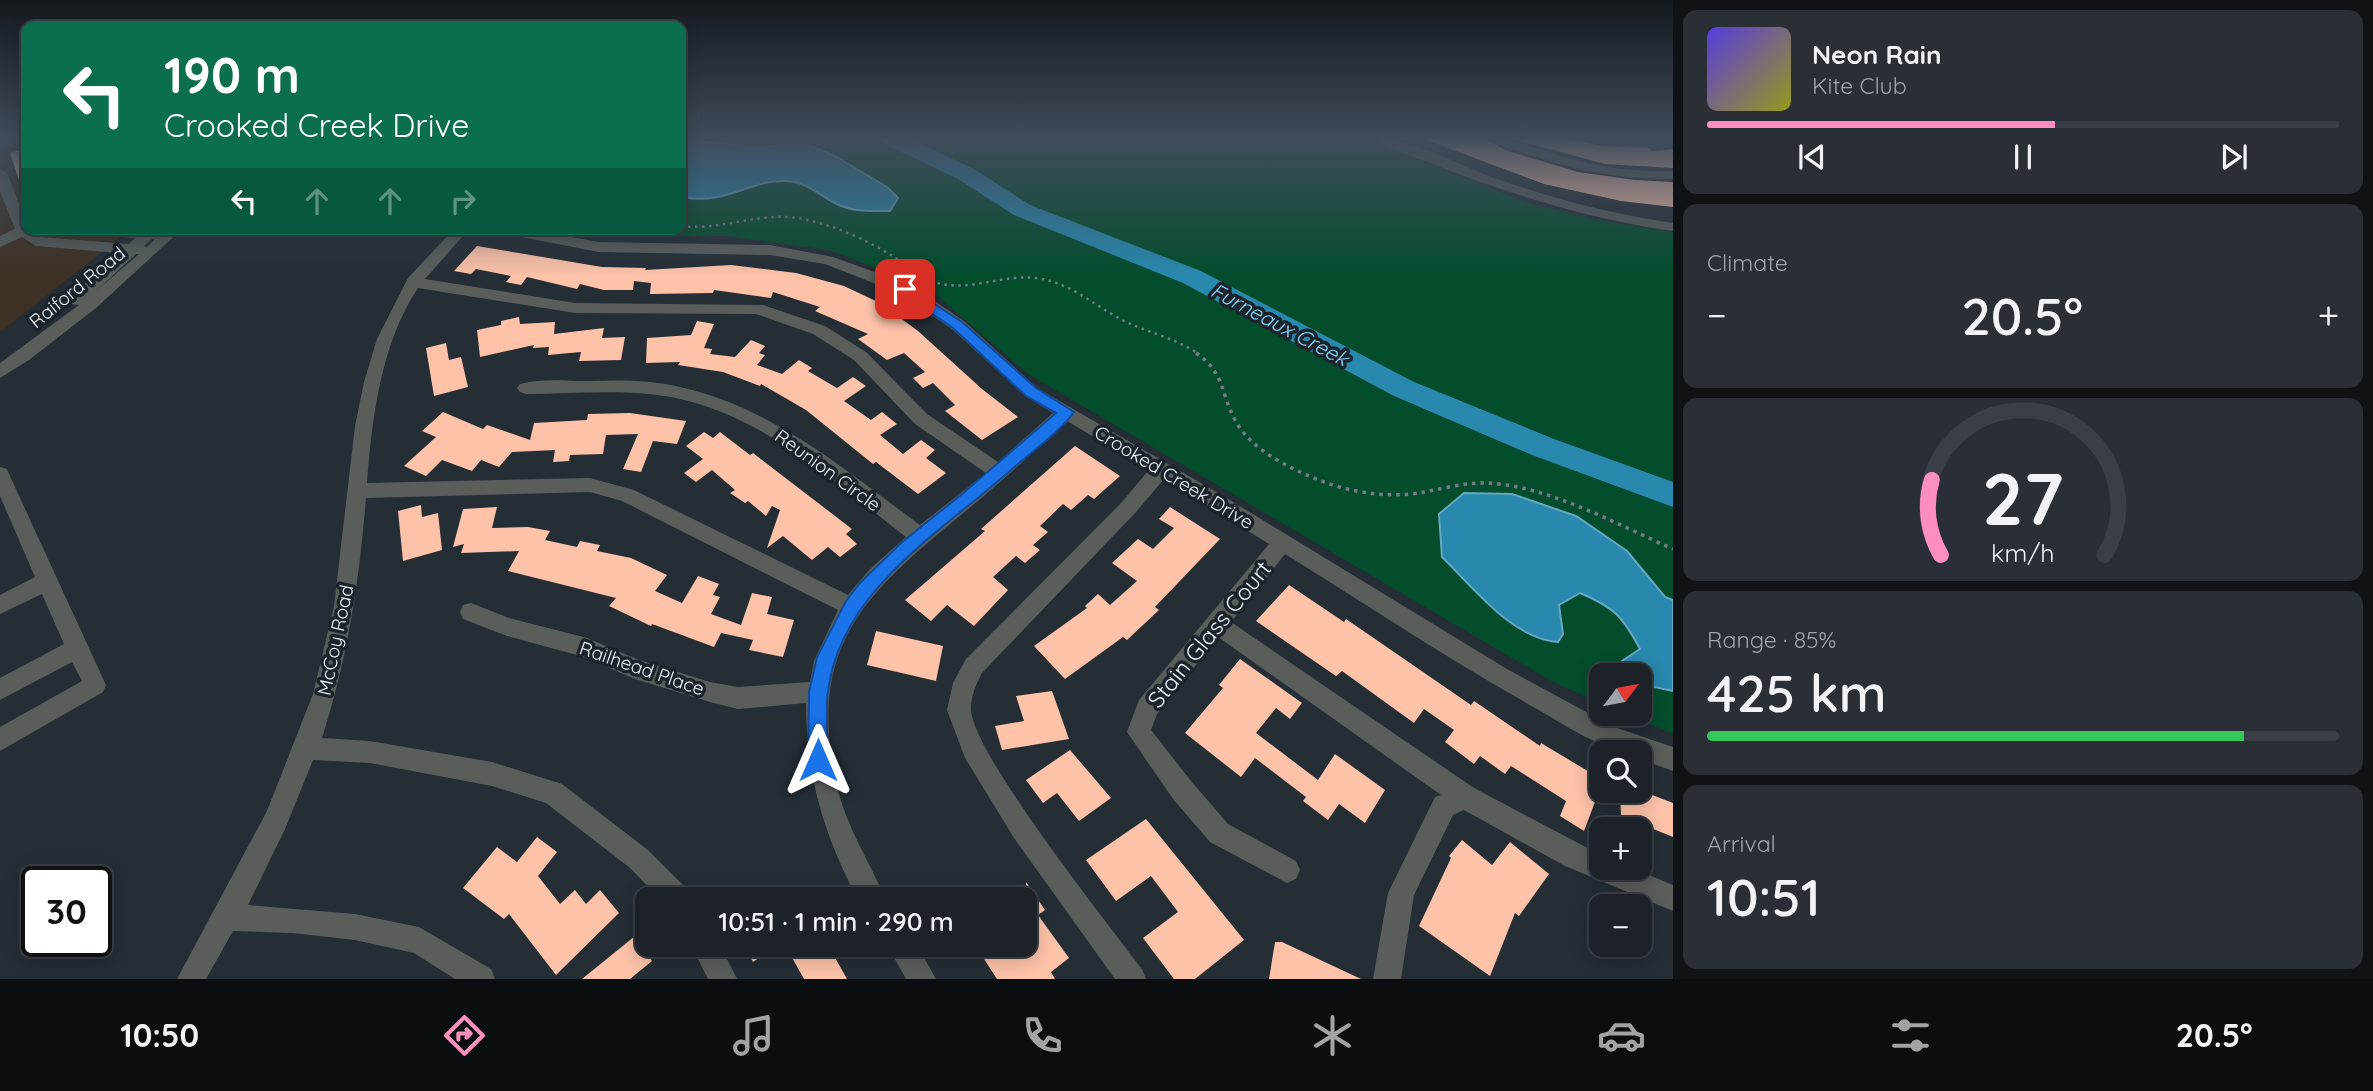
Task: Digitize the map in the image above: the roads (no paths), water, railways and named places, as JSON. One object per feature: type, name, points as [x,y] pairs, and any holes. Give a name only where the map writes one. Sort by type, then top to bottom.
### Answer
[{"type":"street","points":[[5,185],[21,226]]},
{"type":"street","points":[[1504,185],[1549,202],[1591,213],[1673,227]]},
{"type":"street","points":[[0,242],[21,232]]},
{"type":"street","points":[[28,235],[36,241],[134,250],[160,236]]},
{"type":"street","name":"McCoy Road","points":[[191,979],[228,918],[286,802],[307,748],[337,649],[347,595],[368,407],[380,360],[395,318],[414,282],[424,253],[440,235]]},
{"type":"street","name":"McCoy Road","points":[[414,282],[457,235]]},
{"type":"street","name":"Crooked Creek Drive","points":[[533,235],[599,247],[641,250],[740,247],[828,260],[905,289],[958,325],[1031,392],[1523,689],[1608,736],[1673,759]]},
{"type":"street","name":"Raiford Road","points":[[0,372],[65,326],[160,236]]},
{"type":"street","name":"Raiford Road","points":[[0,356],[72,304],[134,250]]},
{"type":"street","points":[[414,282],[575,308],[757,309],[819,330],[860,356],[921,419],[999,472]]},
{"type":"street","name":"Reunion Circle","points":[[526,388],[657,390],[681,393],[734,410],[788,436],[920,536]]},
{"type":"street","points":[[867,887],[839,830],[826,794],[818,760],[818,692],[826,657],[852,607],[866,588],[920,536],[999,472],[1066,412]]},
{"type":"street","points":[[1132,979],[1023,829],[973,750],[959,710],[964,683],[974,666],[1129,507],[1161,469]]},
{"type":"street","points":[[0,474],[95,685],[0,740]]},
{"type":"street","points":[[357,491],[590,485],[628,495],[852,607]]},
{"type":"street","name":"Stain Glass Court","points":[[1282,543],[1147,708],[1139,732],[1182,790],[1219,833],[1287,870]]},
{"type":"street","points":[[0,605],[47,581]]},
{"type":"street","name":"Railhead Place","points":[[471,612],[499,625],[587,648],[635,669],[719,694],[738,698],[818,692]]},
{"type":"street","points":[[1217,624],[1465,797],[1574,857],[1673,898]]},
{"type":"street","points":[[0,690],[77,648]]},
{"type":"street","points":[[307,748],[370,752],[492,774],[553,793],[639,859],[667,887]]},
{"type":"street","points":[[1387,979],[1401,892],[1444,806],[1465,797]]},
{"type":"street","points":[[228,918],[292,920],[355,927],[419,941],[481,979]]},
{"type":"street","points":[[711,957],[723,979]]},
{"type":"street","points":[[908,957],[922,979]]},
{"type":"water","points":[[686,185],[759,185],[725,195],[697,199],[686,198]]},
{"type":"water","points":[[803,185],[883,185],[898,198],[890,211],[866,211],[841,206]]},
{"type":"water","points":[[1464,493],[1512,494],[1576,516],[1627,551],[1665,597],[1673,600],[1673,691],[1652,687],[1652,663],[1620,663],[1640,649],[1616,614],[1592,598],[1580,593],[1559,605],[1563,634],[1558,642],[1541,638],[1509,622],[1442,557],[1439,514]]},
{"type":"waterway","name":"Furneaux Creek","points":[[983,185],[1022,210],[1192,277],[1404,389],[1543,447],[1673,495]]}]
